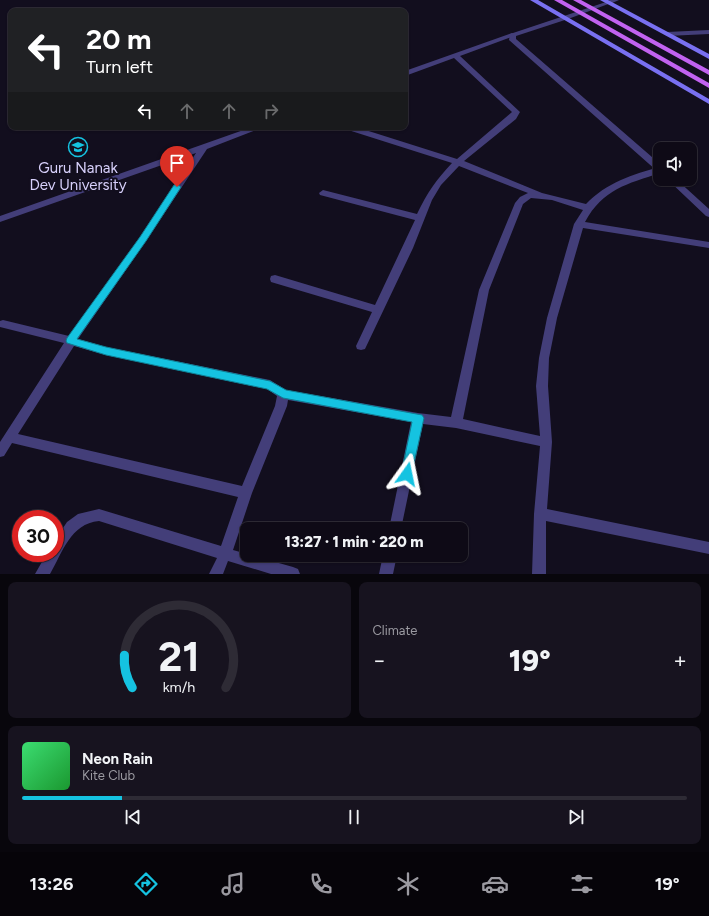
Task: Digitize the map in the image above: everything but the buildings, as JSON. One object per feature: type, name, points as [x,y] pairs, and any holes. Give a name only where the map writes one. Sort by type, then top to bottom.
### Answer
[{"type":"main road","points":[[534,0],[709,102]]},
{"type":"main road","points":[[557,0],[709,86]]},
{"type":"main road","points":[[576,0],[709,73]]},
{"type":"main road","points":[[606,1],[709,57]]},
{"type":"street","points":[[408,73],[512,35],[592,9],[606,1],[616,0]]},
{"type":"street","points":[[667,34],[709,32]]},
{"type":"street","points":[[512,35],[517,43],[653,164]]},
{"type":"street","points":[[676,39],[709,38]]},
{"type":"street","points":[[361,346],[428,200],[438,183],[458,162],[513,117],[516,112],[455,56]]},
{"type":"street","points":[[0,219],[252,130]]},
{"type":"street","points":[[357,130],[458,162],[542,196],[588,208]]},
{"type":"street","points":[[0,452],[71,341],[143,239],[203,148]]},
{"type":"street","points":[[539,574],[540,514],[546,442],[542,386],[544,358],[552,318],[579,224],[588,208],[599,196],[616,185],[653,172]]},
{"type":"street","points":[[679,186],[709,214]]},
{"type":"street","points":[[324,193],[420,218]]},
{"type":"street","points":[[456,423],[479,310],[493,264],[519,202],[525,197],[532,195],[542,196]]},
{"type":"street","points":[[579,224],[709,245]]},
{"type":"street","points":[[275,279],[378,310]]},
{"type":"street","points":[[3,324],[106,351],[270,385],[283,394],[418,418],[456,423],[546,442]]},
{"type":"street","points":[[216,574],[225,554],[246,493],[281,406],[283,394]]},
{"type":"street","points":[[396,522],[418,418]]},
{"type":"street","points":[[10,437],[246,493]]},
{"type":"street","points":[[540,514],[709,548]]},
{"type":"street","points":[[64,537],[70,527],[78,520],[88,515],[99,515],[293,574]]},
{"type":"street","points":[[42,574],[49,562]]},
{"type":"street","points":[[386,574],[389,562]]},
{"type":"place","name":"Guru Nanak Dev University","points":[[78,147]]},
{"type":"route","points":[[177,187],[143,239],[71,341],[106,351],[270,385],[283,394],[418,418],[407,474]]}]
